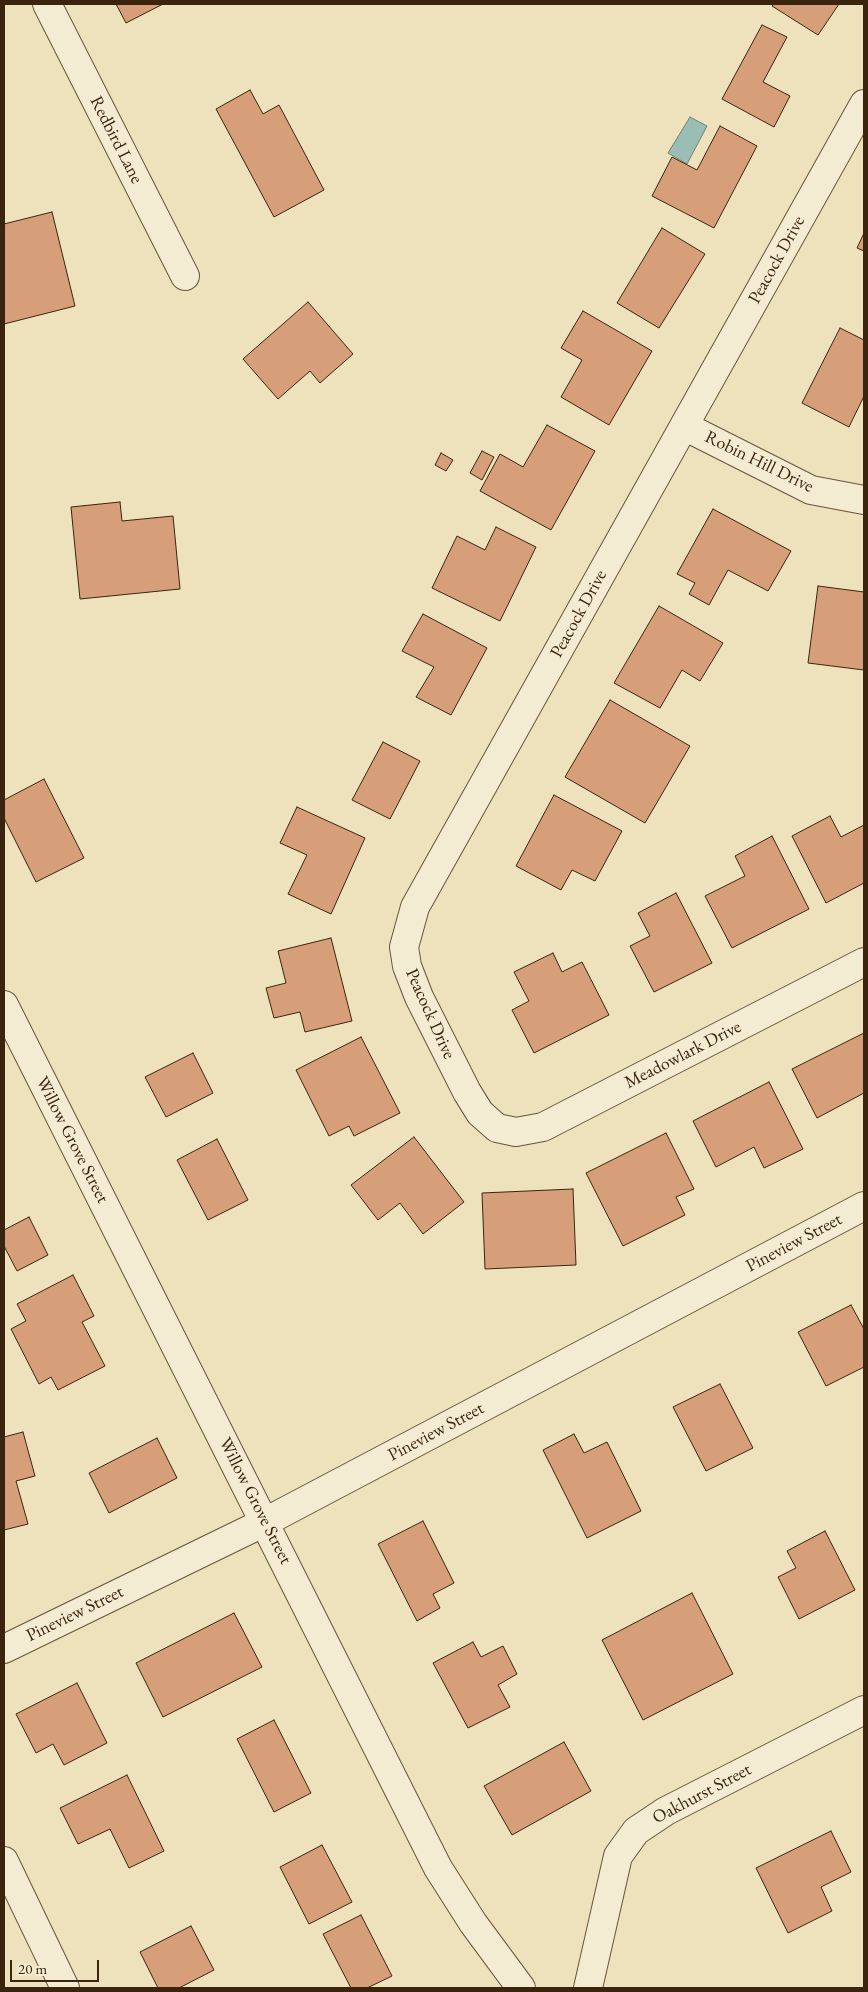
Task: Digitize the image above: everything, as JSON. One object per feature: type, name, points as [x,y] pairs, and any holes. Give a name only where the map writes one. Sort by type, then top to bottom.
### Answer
[{"type":"street","name":"Redbird Lane","points":[[47,4],[185,276]]},
{"type":"street","name":"Peacock Drive","points":[[497,1128],[480,1113],[440,1043],[407,966],[404,947],[415,908],[864,104]]},
{"type":"street","name":"Robin Hill Drive","points":[[684,426],[811,490],[864,500]]},
{"type":"street","name":"Meadowlark Drive","points":[[497,1128],[516,1132],[543,1127],[864,962]]},
{"type":"street","name":"Willow Grove Street","points":[[4,1005],[438,1868],[473,1923],[521,1988]]},
{"type":"street","name":"Pineview Street","points":[[4,1649],[265,1522],[864,1206]]},
{"type":"street","name":"Oakhurst Street","points":[[588,1988],[618,1856],[636,1831],[666,1810],[864,1710]]},
{"type":"street","points":[[4,1861],[65,1988]]},
{"type":"water","points":[[690,117],[707,126],[687,164],[668,153]]},
{"type":"building","points":[[116,4],[163,4],[126,23]]},
{"type":"building","points":[[774,4],[839,4],[818,35],[772,6]]},
{"type":"building","points":[[762,25],[787,37],[763,82],[790,96],[774,127],[722,99]]},
{"type":"building","points":[[250,90],[263,114],[279,105],[324,190],[274,217],[216,109]]},
{"type":"building","points":[[720,126],[757,146],[714,228],[652,196],[672,157],[697,170]]},
{"type":"building","points":[[52,212],[75,306],[4,324],[4,224]]},
{"type":"building","points":[[662,228],[705,254],[659,328],[617,303]]},
{"type":"building","points":[[864,233],[864,251],[857,248]]},
{"type":"building","points":[[308,302],[353,354],[320,383],[310,371],[278,399],[243,359]]},
{"type":"building","points":[[583,311],[652,351],[609,425],[561,397],[582,360],[561,348]]},
{"type":"building","points":[[840,328],[864,340],[864,396],[849,427],[802,403]]},
{"type":"building","points":[[547,425],[595,451],[551,530],[480,491],[500,454],[523,467]]},
{"type":"building","points":[[482,451],[494,457],[482,480],[470,473]]},
{"type":"building","points":[[441,453],[453,460],[446,471],[435,465]]},
{"type":"building","points":[[120,502],[122,521],[173,516],[180,589],[80,599],[71,507]]},
{"type":"building","points":[[713,509],[791,551],[768,591],[728,570],[709,605],[689,594],[695,583],[677,574]]},
{"type":"building","points":[[496,527],[536,547],[500,621],[432,588],[457,536],[485,550]]},
{"type":"building","points":[[818,586],[864,592],[864,670],[808,663]]},
{"type":"building","points":[[659,606],[723,643],[700,681],[682,670],[660,708],[614,683]]},
{"type":"building","points":[[423,614],[487,648],[451,715],[416,697],[434,667],[402,651]]},
{"type":"building","points":[[610,700],[690,746],[645,823],[565,777]]},
{"type":"building","points":[[383,742],[420,761],[390,819],[352,800]]},
{"type":"building","points":[[44,779],[84,858],[36,882],[4,818],[4,800]]},
{"type":"building","points":[[554,795],[622,831],[595,881],[572,870],[561,890],[516,866]]},
{"type":"building","points":[[297,807],[365,838],[331,914],[288,894],[307,855],[280,843]]},
{"type":"building","points":[[830,816],[841,837],[864,825],[864,883],[826,903],[792,836]]},
{"type":"building","points":[[772,836],[809,909],[732,948],[705,896],[745,876],[735,856]]},
{"type":"building","points":[[676,893],[712,963],[654,992],[630,946],[650,936],[638,913]]},
{"type":"building","points":[[331,938],[352,1021],[305,1032],[300,1012],[274,1018],[266,988],[286,983],[278,951]]},
{"type":"building","points":[[553,953],[562,972],[582,962],[609,1015],[534,1053],[512,1010],[529,1001],[514,972]]},
{"type":"building","points":[[864,1033],[864,1093],[817,1118],[792,1069]]},
{"type":"building","points":[[361,1037],[400,1113],[354,1136],[349,1126],[329,1136],[296,1070]]},
{"type":"building","points":[[193,1053],[213,1093],[166,1117],[145,1077]]},
{"type":"building","points":[[769,1082],[803,1149],[764,1168],[754,1147],[716,1167],[693,1121]]},
{"type":"building","points":[[666,1133],[694,1189],[676,1197],[685,1215],[623,1246],[586,1173]]},
{"type":"building","points":[[414,1137],[464,1202],[423,1234],[400,1203],[378,1220],[351,1185]]},
{"type":"building","points":[[217,1139],[248,1200],[208,1220],[177,1160]]},
{"type":"building","points":[[573,1189],[576,1265],[485,1269],[482,1193]]},
{"type":"building","points":[[29,1217],[48,1255],[17,1271],[4,1246],[4,1230]]},
{"type":"building","points":[[73,1275],[94,1316],[82,1322],[105,1366],[58,1390],[51,1377],[39,1384],[11,1329],[26,1321],[17,1304]]},
{"type":"building","points":[[851,1305],[864,1329],[864,1367],[826,1386],[798,1332]]},
{"type":"building","points":[[720,1384],[753,1448],[706,1471],[673,1407]]},
{"type":"building","points":[[23,1432],[35,1476],[16,1481],[28,1524],[4,1530],[4,1437]]},
{"type":"building","points":[[574,1434],[584,1453],[607,1442],[641,1511],[587,1538],[543,1450]]},
{"type":"building","points":[[157,1438],[177,1478],[109,1513],[89,1473]]},
{"type":"building","points":[[423,1521],[454,1583],[433,1594],[440,1608],[417,1621],[378,1544]]},
{"type":"building","points":[[825,1531],[855,1590],[799,1619],[778,1577],[796,1568],[787,1551]]},
{"type":"building","points":[[692,1593],[733,1674],[643,1720],[602,1640]]},
{"type":"building","points":[[234,1613],[262,1667],[163,1717],[136,1663]]},
{"type":"building","points":[[473,1642],[481,1657],[503,1646],[517,1674],[498,1685],[510,1707],[468,1728],[433,1663]]},
{"type":"building","points":[[77,1683],[107,1743],[64,1765],[53,1744],[36,1753],[16,1714]]},
{"type":"building","points":[[274,1720],[311,1793],[274,1812],[237,1739]]},
{"type":"building","points":[[564,1742],[591,1791],[512,1835],[484,1786]]},
{"type":"building","points":[[127,1775],[164,1851],[129,1868],[110,1829],[78,1844],[60,1808]]},
{"type":"building","points":[[831,1831],[851,1872],[821,1887],[832,1911],[788,1933],[756,1868]]},
{"type":"building","points":[[322,1845],[352,1902],[309,1924],[280,1867]]},
{"type":"building","points":[[361,1915],[392,1976],[367,1988],[351,1988],[323,1934]]},
{"type":"building","points":[[191,1926],[214,1970],[179,1988],[158,1988],[140,1952]]}]
